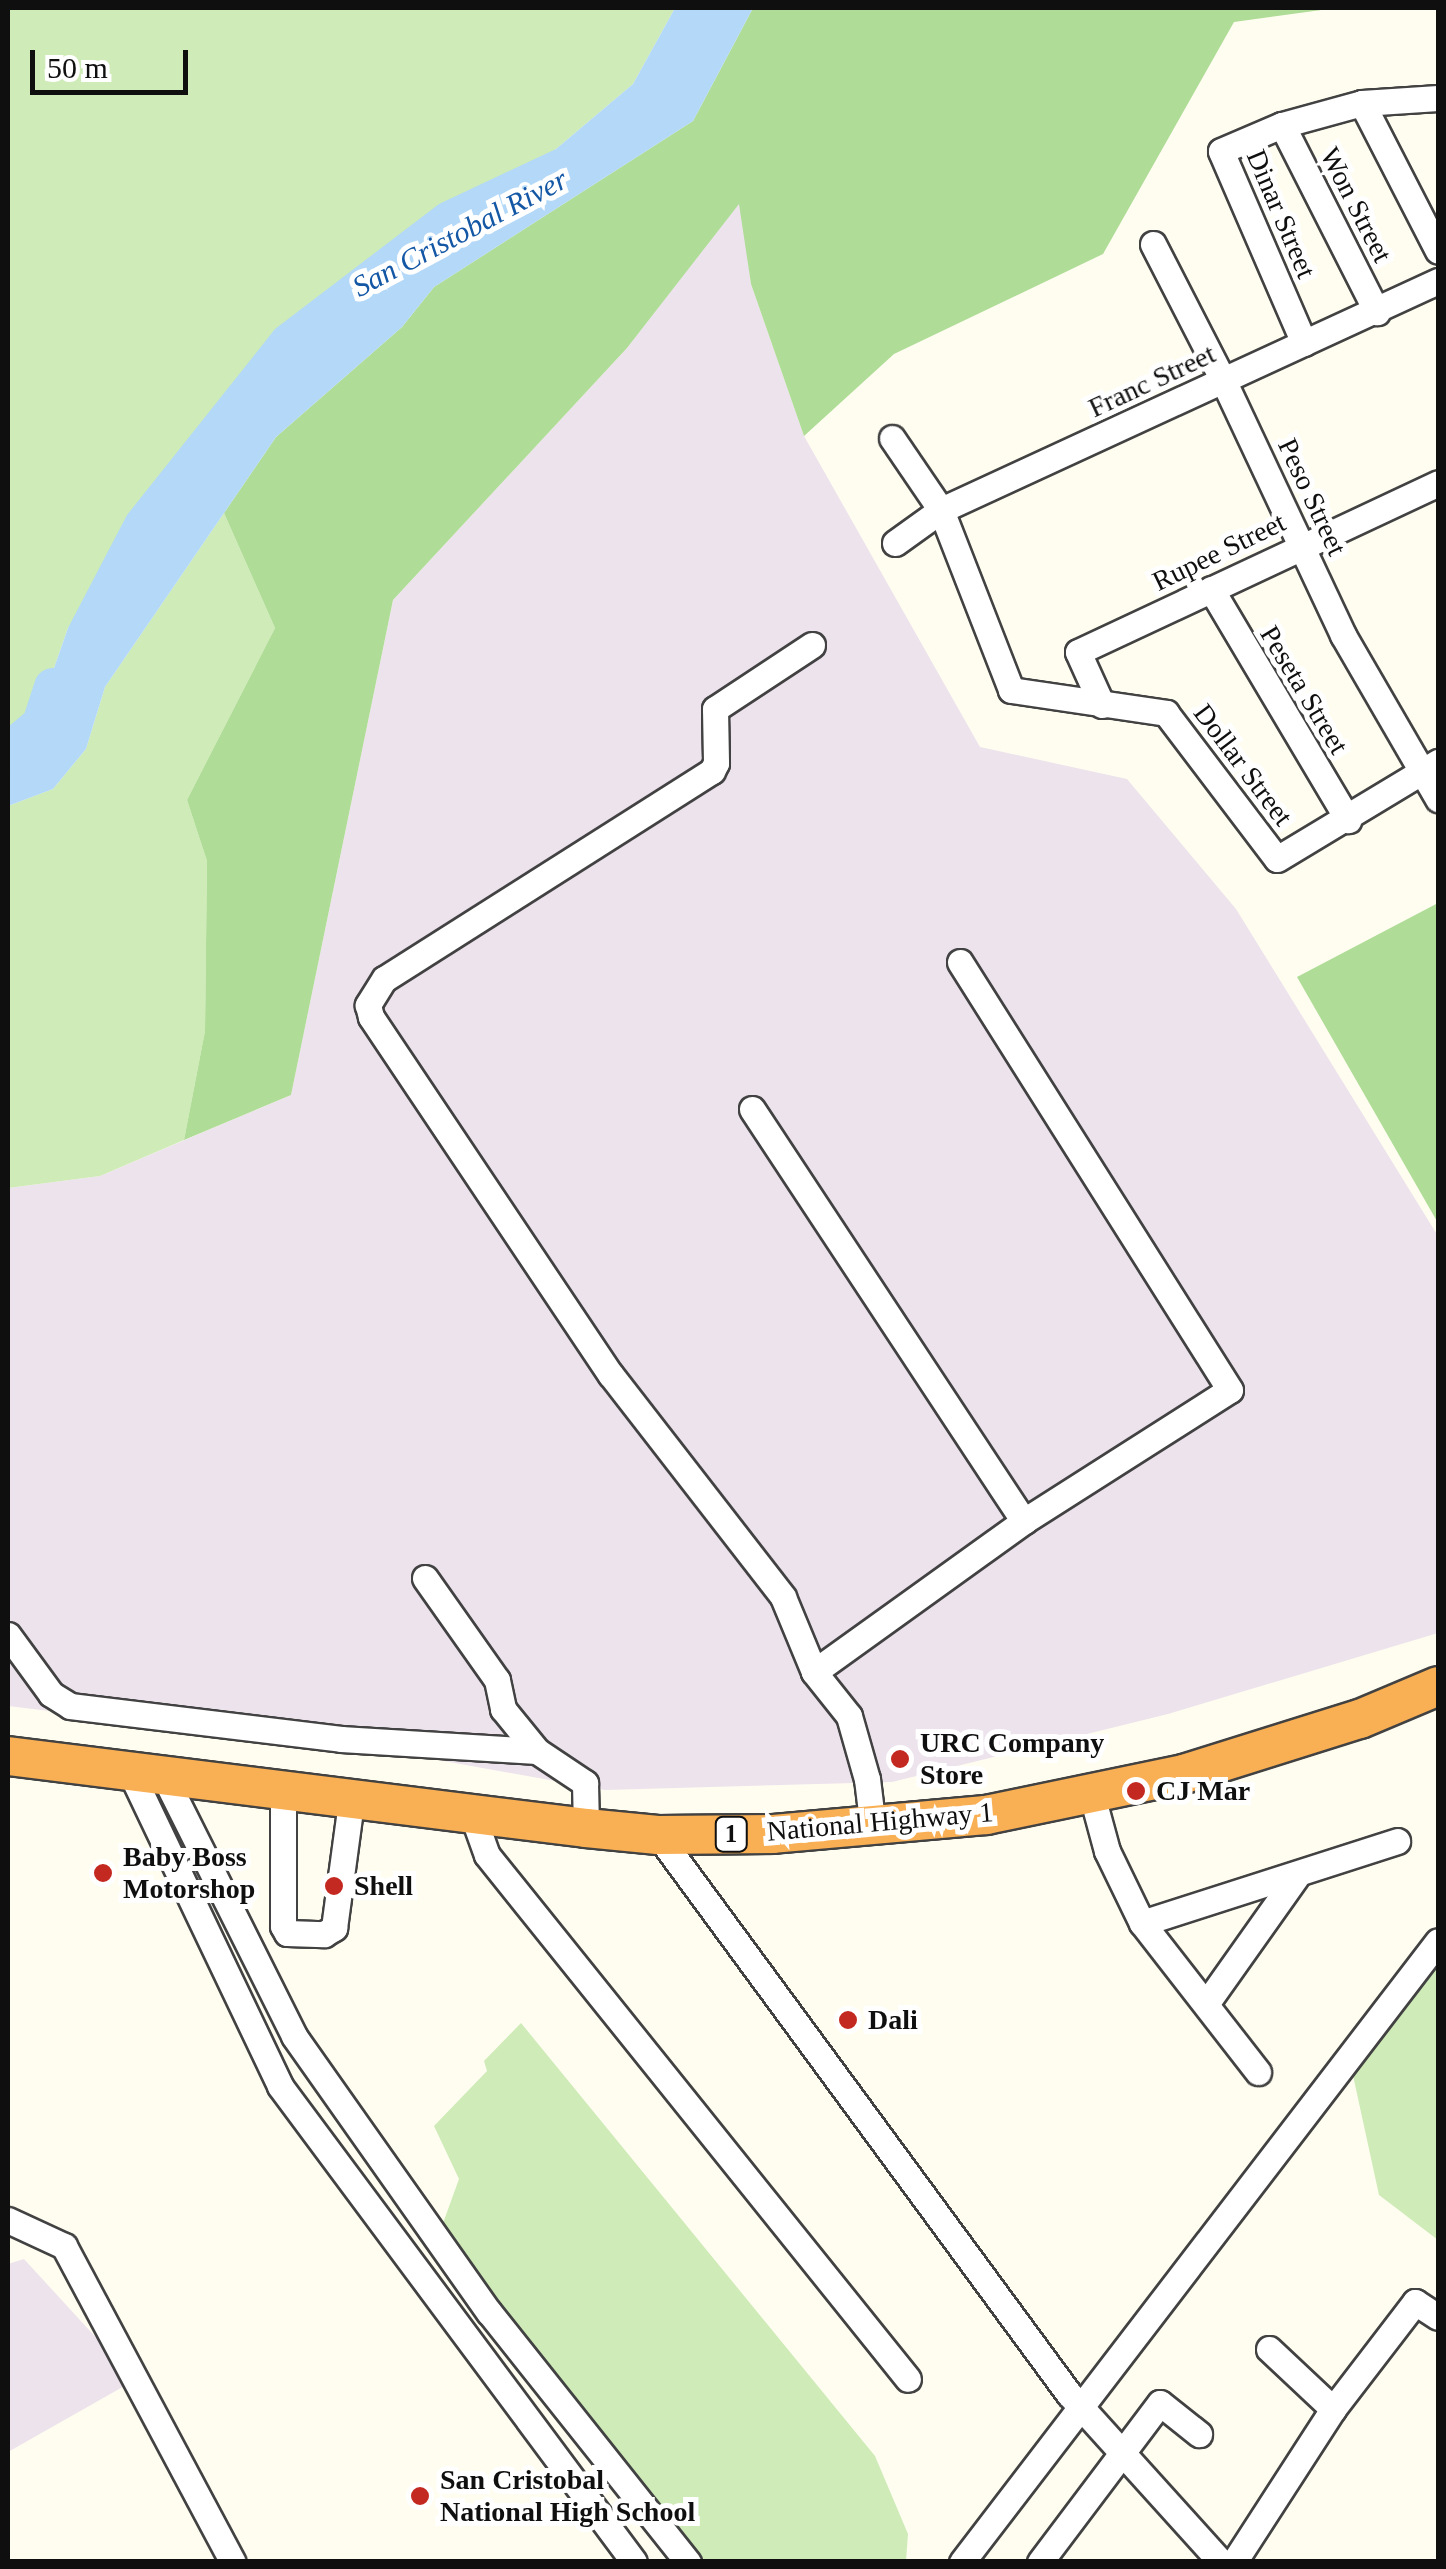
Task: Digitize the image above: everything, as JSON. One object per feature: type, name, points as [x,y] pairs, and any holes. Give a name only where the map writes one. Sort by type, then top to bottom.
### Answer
[{"type":"highway","name":"National Highway 1","points":[[8,1756],[351,1802],[658,1834],[874,1828],[986,1815],[1184,1774],[1360,1719],[1438,1686]]},
{"type":"street","name":"Dinar Street","points":[[1304,343],[1221,151],[1282,125],[1362,104],[1438,99]]},
{"type":"street","points":[[1362,104],[1438,251]]},
{"type":"street","name":"Won Street","points":[[1282,125],[1377,312]]},
{"type":"street","name":"Peso Street","points":[[1153,244],[1224,382],[1343,635],[1430,768],[1438,799]]},
{"type":"street","name":"Franc Street","points":[[895,543],[941,510],[1438,281]]},
{"type":"street","name":"Dollar Street","points":[[892,438],[941,510],[1011,690],[1166,713],[1278,859],[1430,768]]},
{"type":"street","name":"Rupee Street","points":[[1102,705],[1078,652],[1438,482]]},
{"type":"street","name":"Peseta Street","points":[[1211,589],[1348,820]]},
{"type":"street","points":[[812,645],[715,709],[716,763],[712,771],[384,979],[372,992],[368,1006],[370,1017],[612,1375],[783,1598],[814,1672],[849,1716],[867,1779],[874,1828]]},
{"type":"street","points":[[814,1672],[1024,1520],[1230,1390],[960,962]]},
{"type":"street","points":[[752,1109],[1024,1520]]},
{"type":"street","points":[[424,1578],[497,1680],[503,1709],[536,1752],[585,1783],[586,1828]]},
{"type":"street","points":[[8,1635],[51,1694],[70,1706],[341,1739],[536,1752]]},
{"type":"street","points":[[147,1774],[280,2086],[634,2562]]},
{"type":"street","points":[[147,1774],[294,2036],[488,2312],[688,2562]]},
{"type":"street","points":[[283,1791],[283,1926],[287,1933],[324,1934],[334,1928],[351,1802]]},
{"type":"street","points":[[1090,1792],[1107,1851],[1142,1923],[1258,2072]]},
{"type":"street","points":[[473,1816],[487,1855],[908,2378]]},
{"type":"street","points":[[658,1834],[1081,2406],[1221,2562]]},
{"type":"street","points":[[1142,1923],[1296,1877],[1397,1841]]},
{"type":"street","points":[[1206,2004],[1296,1877]]},
{"type":"street","points":[[962,2562],[1438,1941]]},
{"type":"street","points":[[8,2220],[64,2246],[232,2562]]},
{"type":"street","points":[[1234,2562],[1333,2408],[1415,2302],[1438,2317]]},
{"type":"street","points":[[1269,2349],[1333,2408]]},
{"type":"street","points":[[1040,2562],[1160,2403],[1199,2434]]},
{"type":"shaded area","points":[[740,202],[751,284],[804,436],[980,747],[1127,779],[1236,909],[1438,1236],[1438,1633],[1168,1714],[892,1782],[605,1790],[405,1754],[8,1706],[8,1188],[100,1176],[291,1095],[393,600],[627,348]]},
{"type":"shaded area","points":[[24,2259],[135,2380],[8,2452],[8,2264]]},
{"type":"green space","points":[[8,8],[675,8],[633,84],[556,149],[68,628],[27,745],[8,759]]},
{"type":"green space","points":[[753,8],[1336,8],[1234,22],[1103,254],[894,354],[804,436],[751,284],[739,204],[627,348],[393,600],[291,1095],[184,1140],[205,1031],[207,861],[187,800],[275,628],[224,513],[276,437],[402,327],[434,287],[693,121]]},
{"type":"green space","points":[[224,513],[275,628],[187,800],[207,861],[205,1031],[184,1140],[100,1176],[8,1188],[8,806],[53,789],[86,749],[105,687]]},
{"type":"green space","points":[[1438,903],[1438,1223],[1297,977]]},
{"type":"green space","points":[[1438,1947],[1438,2240],[1379,2195],[1349,2057]]},
{"type":"green space","points":[[521,2023],[875,2456],[908,2534],[906,2561],[697,2561],[439,2234],[459,2179],[434,2126],[487,2071],[484,2061]]},
{"type":"water","points":[[675,8],[753,8],[693,121],[434,287],[402,327],[276,437],[105,687],[86,749],[53,789],[8,806],[8,759],[27,745],[68,628],[127,515],[275,329],[439,204],[556,149],[633,84]]},
{"type":"waterway","name":"San Cristobal River","points":[[8,752],[41,724],[53,687]]},
{"type":"place","name":"URC Company Store","points":[[900,1759]]},
{"type":"place","name":"CJ Mar","points":[[1136,1791]]},
{"type":"place","name":"Baby Boss Motorshop","points":[[103,1873]]},
{"type":"place","name":"Shell","points":[[334,1886]]},
{"type":"place","name":"Dali","points":[[848,2020]]},
{"type":"place","name":"San Cristobal National High School","points":[[420,2496]]}]
